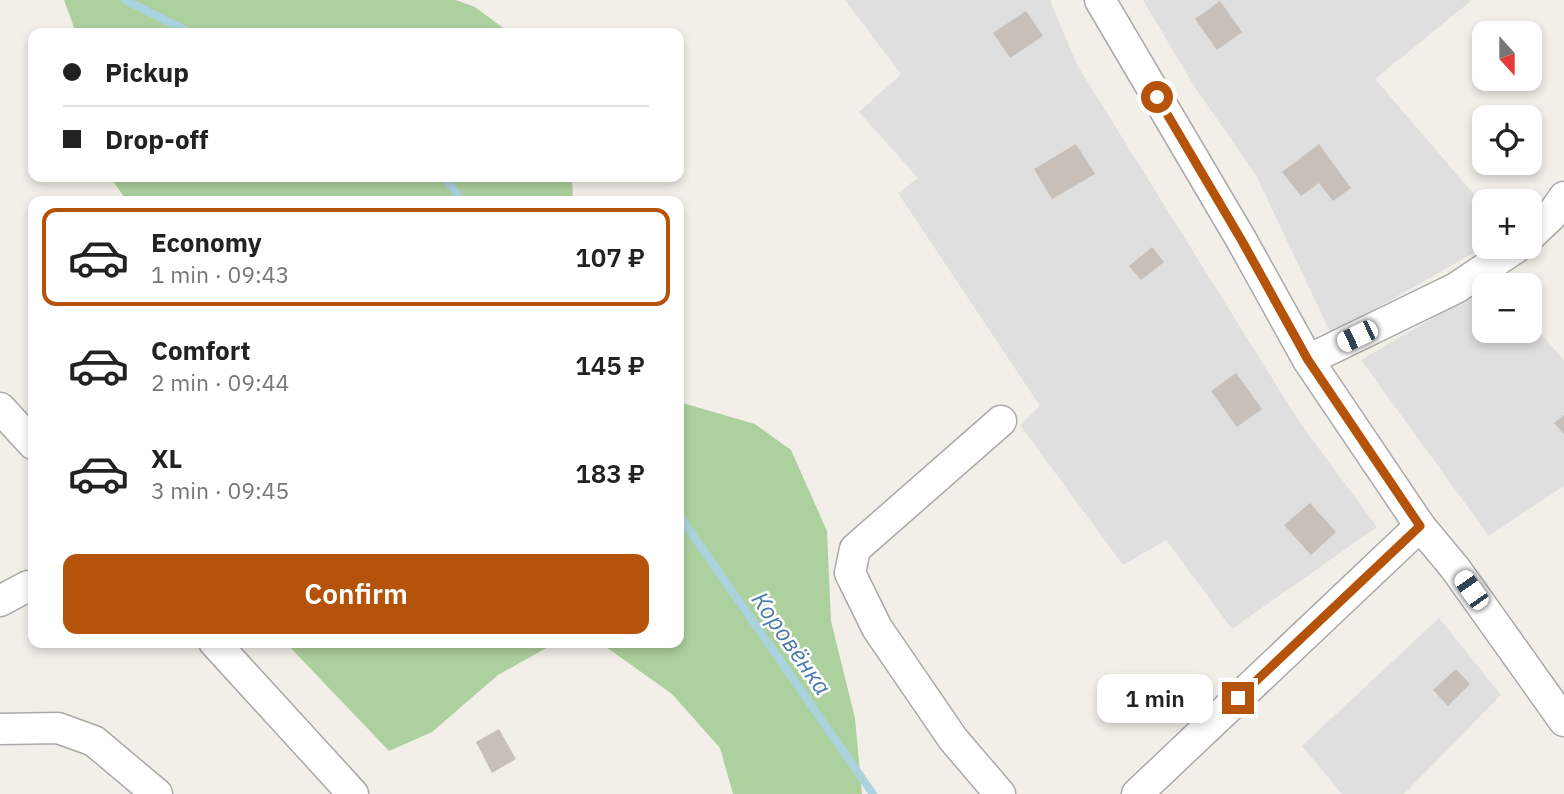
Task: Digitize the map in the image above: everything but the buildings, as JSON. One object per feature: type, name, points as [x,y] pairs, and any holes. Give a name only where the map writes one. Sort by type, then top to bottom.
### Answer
[{"type":"street","points":[[1100,0],[1242,241],[1308,360],[1420,526],[1455,568],[1564,721]]},
{"type":"street","points":[[1542,225],[1564,197]]},
{"type":"street","points":[[1308,360],[1456,288],[1499,259]]},
{"type":"street","points":[[0,408],[28,439]]},
{"type":"street","points":[[1000,794],[953,739],[877,628],[850,573],[856,549],[1001,421]]},
{"type":"street","points":[[1137,794],[1420,526]]},
{"type":"street","points":[[0,601],[28,586]]},
{"type":"street","points":[[219,648],[353,794]]},
{"type":"street","points":[[0,729],[58,728],[94,741],[157,794]]},
{"type":"shaded area","points":[[845,0],[1050,0],[1077,65],[1300,423],[1377,527],[1232,629],[1166,540],[1123,565],[1020,425],[1040,406],[898,193],[918,178],[859,112],[901,74]]},
{"type":"shaded area","points":[[1143,0],[1472,0],[1375,79],[1472,192],[1472,254],[1331,334],[1256,175],[1194,86]]},
{"type":"shaded area","points":[[1472,295],[1472,343],[1542,343],[1542,335],[1564,360],[1564,486],[1489,536],[1361,360]]},
{"type":"shaded area","points":[[1439,618],[1501,695],[1404,794],[1342,794],[1302,746]]},
{"type":"green space","points":[[64,0],[456,0],[475,7],[503,28],[74,28]]},
{"type":"green space","points":[[114,182],[572,182],[573,196],[123,196]]},
{"type":"green space","points":[[684,403],[755,424],[791,450],[827,531],[831,621],[855,718],[862,794],[733,794],[720,748],[672,694],[607,648],[684,648]]},
{"type":"green space","points":[[291,648],[546,648],[498,675],[432,732],[389,751]]},
{"type":"waterway","name":"Коровёнка","points":[[125,0],[181,28]]},
{"type":"waterway","name":"Коровёнка","points":[[449,182],[458,196]]},
{"type":"waterway","name":"Коровёнка","points":[[684,522],[873,794]]},
{"type":"route","points":[[1157,97],[1308,360],[1420,526],[1238,698]]}]
